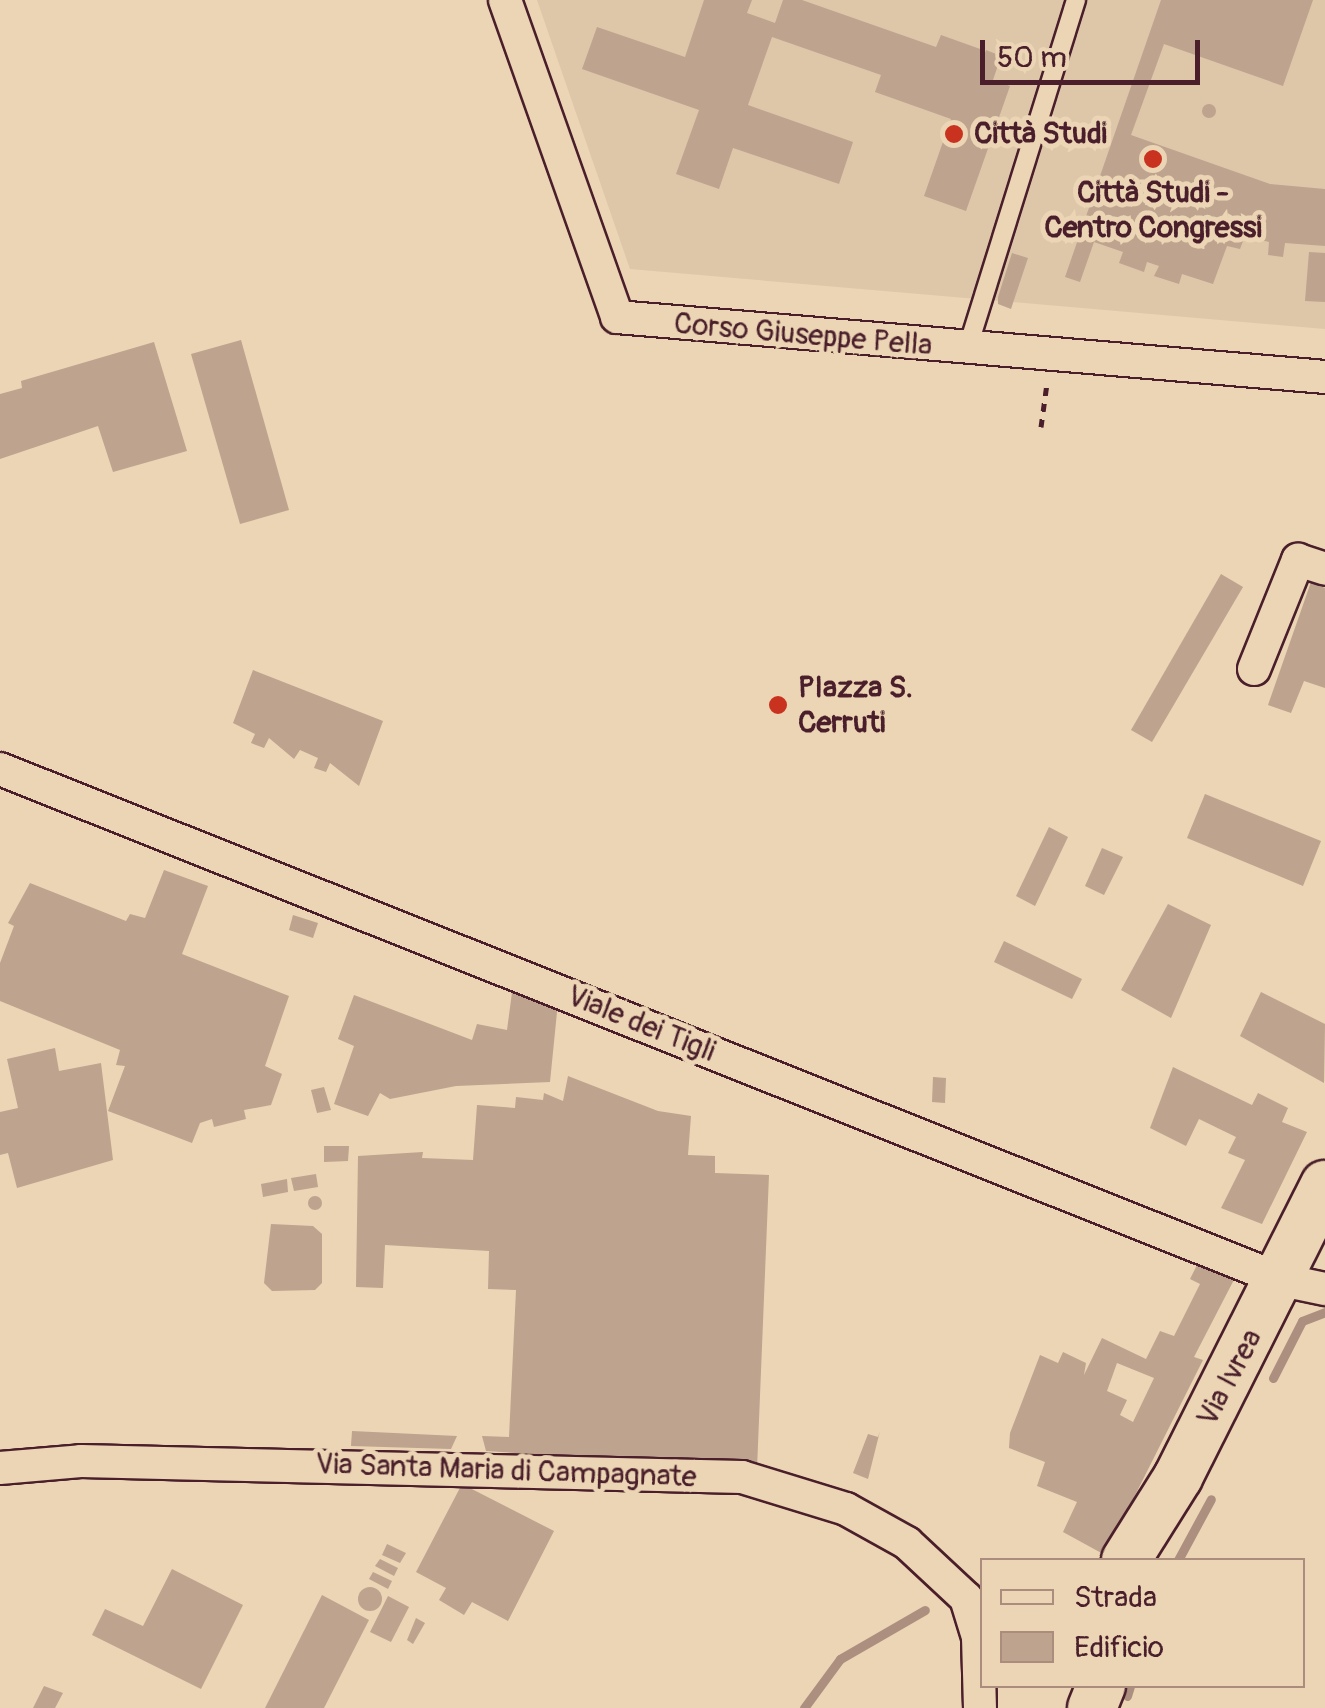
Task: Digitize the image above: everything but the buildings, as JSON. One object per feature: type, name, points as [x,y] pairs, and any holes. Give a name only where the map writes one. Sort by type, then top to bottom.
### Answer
[{"type":"main road","name":"Via Ivrea","points":[[1127,1558],[1303,1284],[1325,1185]]},
{"type":"main road","name":"Via Ivrea","points":[[1149,1558],[1178,1477]]},
{"type":"street","name":"Corso Giuseppe Pella","points":[[505,0],[617,317],[966,350],[1325,377]]},
{"type":"street","points":[[1254,668],[1298,560],[1325,569]]},
{"type":"street","name":"Viale dei Tigli","points":[[0,769],[1303,1284]]},
{"type":"street","name":"Via Santa Maria di Campagnate","points":[[0,1468],[81,1461],[742,1477],[846,1509],[908,1543],[976,1617],[980,1708]]},
{"type":"lane","points":[[966,350],[1076,0]]},
{"type":"path","points":[[1041,427],[1050,356]]},
{"type":"shaded area","name":"Città Studi","points":[[537,0],[1325,0],[1325,329],[630,269]]},
{"type":"waterway","points":[[1273,1378],[1302,1321],[1325,1312]]},
{"type":"waterway","points":[[1179,1558],[1211,1499]]},
{"type":"waterway","points":[[804,1708],[840,1659],[925,1610]]},
{"type":"waterway","points":[[1127,1696],[1129,1688]]},
{"type":"place","name":"Città Studi","points":[[954,134]]},
{"type":"place","name":"Città Studi - Centro Congressi","points":[[1153,159]]},
{"type":"place","name":"PIazza S. Cerruti","points":[[778,705]]}]
